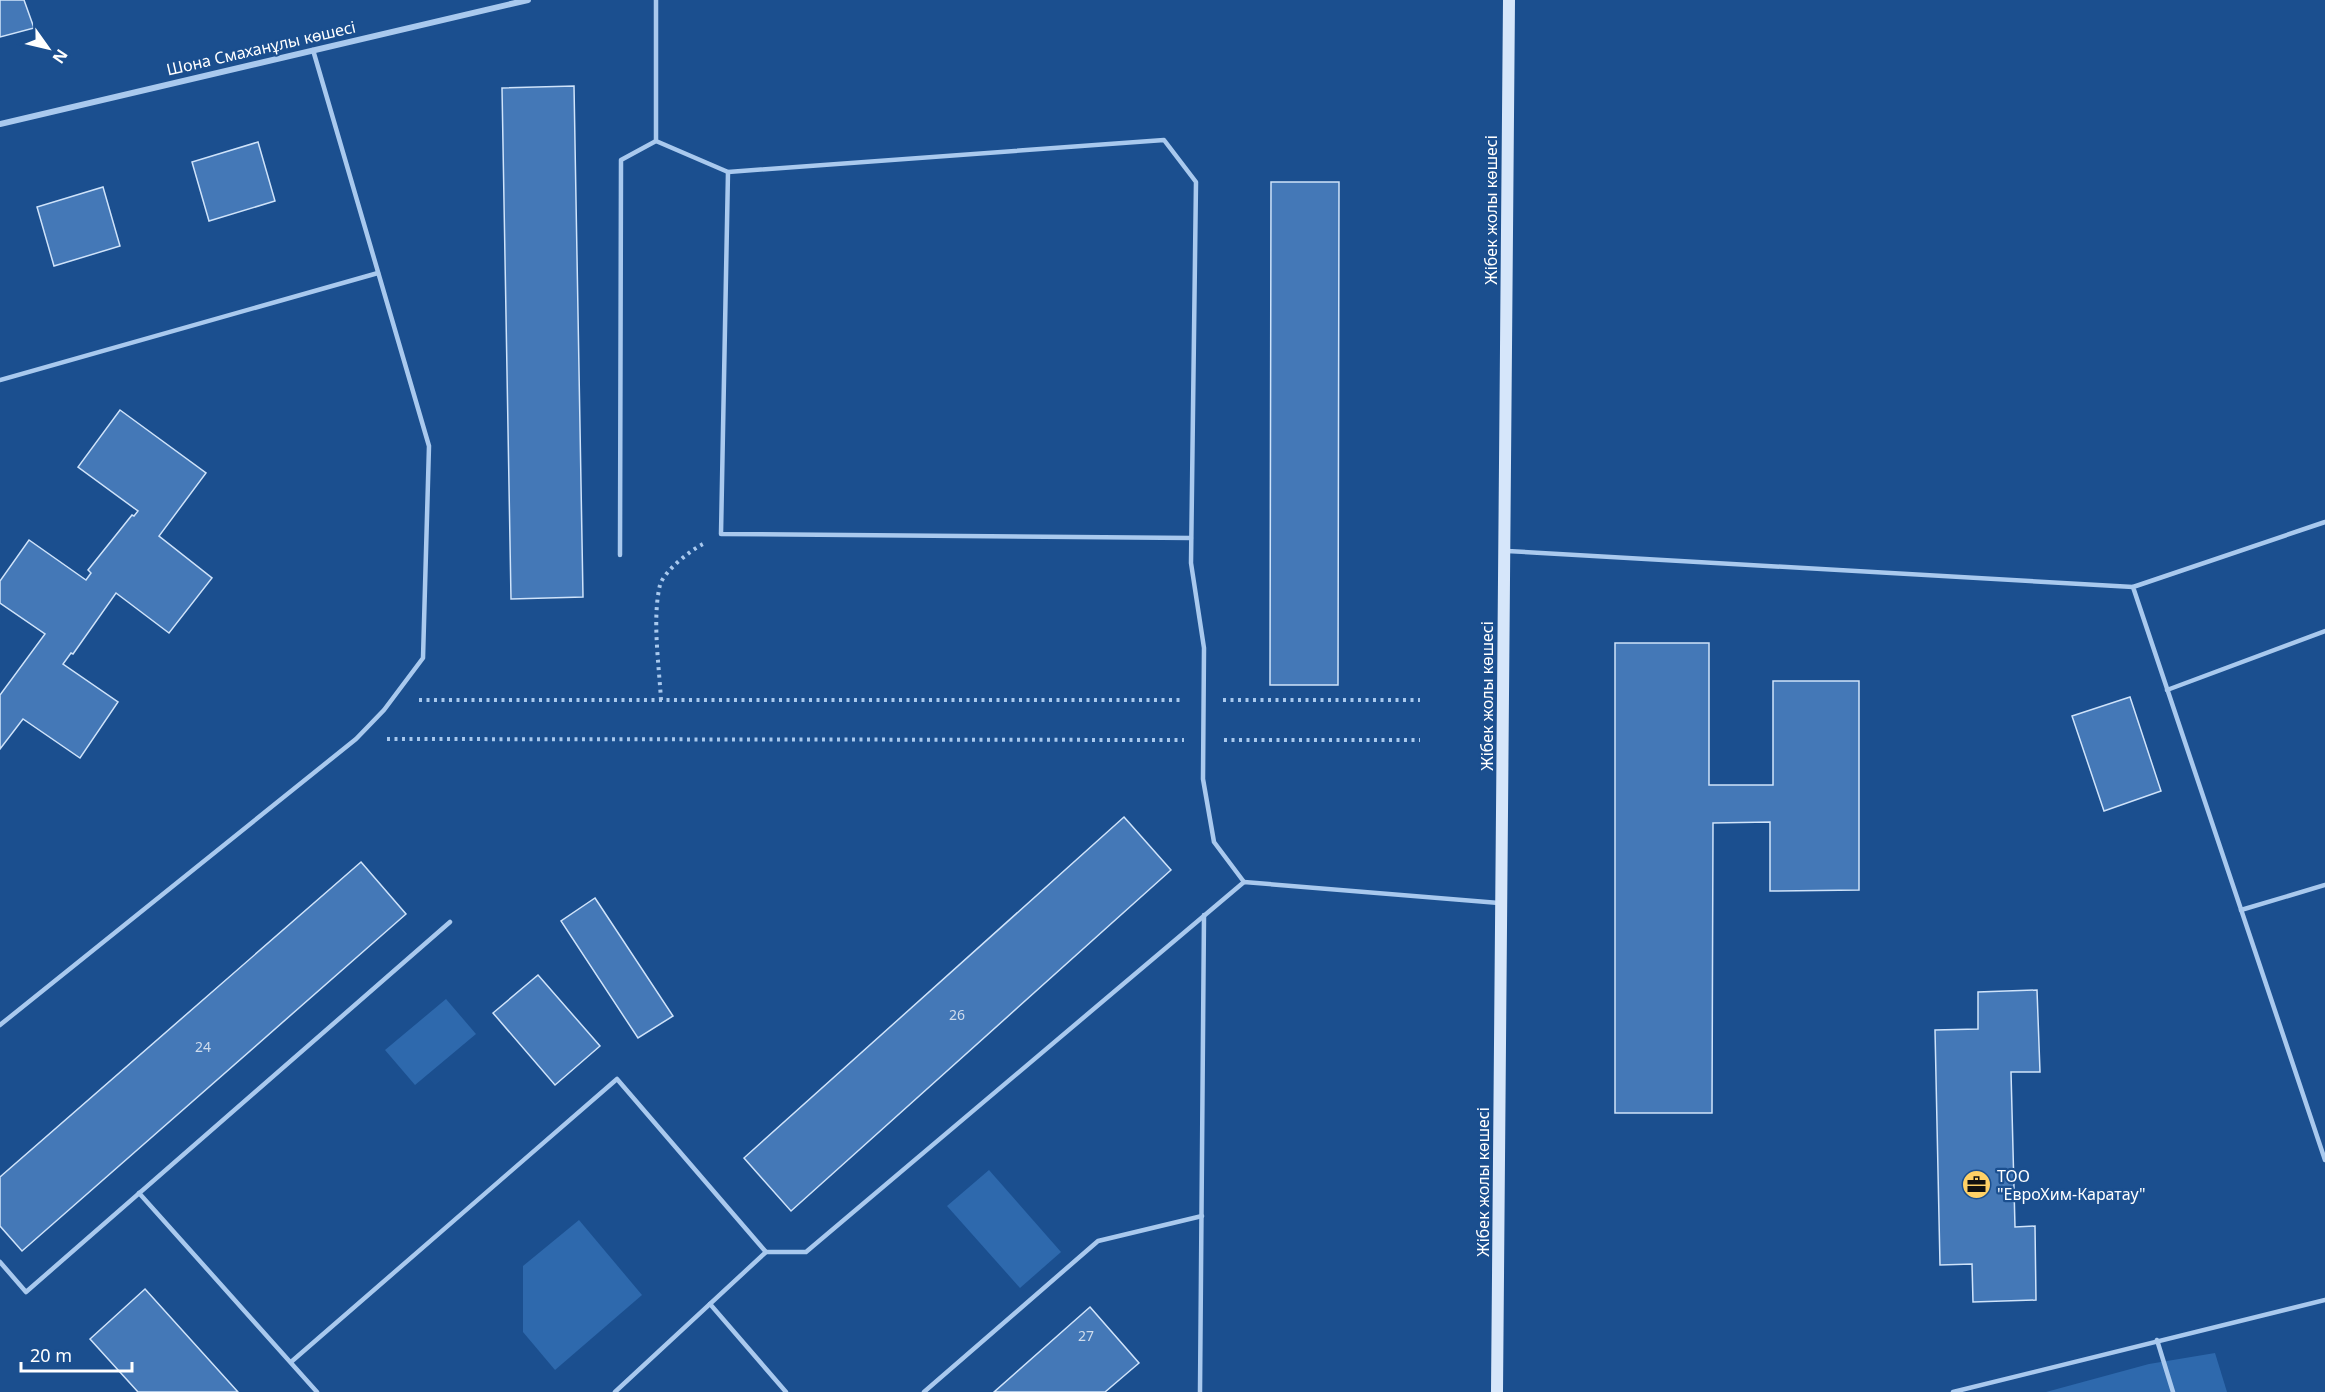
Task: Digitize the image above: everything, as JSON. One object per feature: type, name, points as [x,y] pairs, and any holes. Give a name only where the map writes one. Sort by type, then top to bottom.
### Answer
[{"type":"main road","name":"Жібек жолы көшесі","points":[[1497,1392],[1509,0]]},
{"type":"street","name":"Шона Смаханұлы көшесі","points":[[0,124],[528,0]]},
{"type":"lane","points":[[656,0],[656,141]]},
{"type":"lane","points":[[0,1025],[356,739],[392,700],[423,658],[429,446],[313,50]]},
{"type":"lane","points":[[656,141],[728,172],[1164,140],[1196,182],[1191,562],[1203,648],[1203,779],[1214,842],[1244,882]]},
{"type":"lane","points":[[620,555],[621,160],[656,141]]},
{"type":"lane","points":[[728,172],[721,534],[1191,538]]},
{"type":"lane","points":[[0,380],[378,273]]},
{"type":"lane","points":[[1504,551],[2133,587],[2325,522]]},
{"type":"lane","points":[[2133,587],[2325,1160]]},
{"type":"lane","points":[[2167,690],[2325,631]]},
{"type":"lane","points":[[615,1392],[766,1252],[806,1252],[1244,882],[1501,903]]},
{"type":"lane","points":[[2241,910],[2325,885]]},
{"type":"lane","points":[[1200,1392],[1204,915]]},
{"type":"lane","points":[[0,1262],[26,1292],[450,922]]},
{"type":"lane","points":[[291,1362],[617,1079],[766,1252]]},
{"type":"lane","points":[[139,1192],[317,1392]]},
{"type":"lane","points":[[924,1392],[1098,1241],[1202,1216]]},
{"type":"lane","points":[[1953,1392],[2325,1300]]},
{"type":"lane","points":[[710,1304],[786,1392]]},
{"type":"lane","points":[[2157,1340],[2173,1392]]},
{"type":"path","points":[[661,700],[657,629],[661,582],[688,552],[721,534]]},
{"type":"path","points":[[392,700],[1420,700]]},
{"type":"path","points":[[356,739],[1419,740]]},
{"type":"shaded area","points":[[446,999],[476,1034],[415,1085],[385,1050]]},
{"type":"shaded area","points":[[989,1170],[1061,1252],[1020,1288],[947,1206]]},
{"type":"shaded area","points":[[579,1220],[642,1295],[555,1370],[523,1332],[523,1266]]},
{"type":"shaded area","points":[[2215,1353],[2227,1392],[2046,1392],[2149,1364]]},
{"type":"building","points":[[0,0],[24,0],[34,28],[0,37]]},
{"type":"building","points":[[574,86],[583,597],[511,599],[502,88]]},
{"type":"building","points":[[258,142],[275,201],[209,221],[192,162]]},
{"type":"building","points":[[1271,182],[1339,182],[1338,685],[1270,685]]},
{"type":"building","points":[[103,187],[120,246],[54,266],[37,207]]},
{"type":"building","points":[[120,410],[206,473],[159,536],[212,578],[169,633],[116,593],[73,654],[71,653],[63,664],[118,702],[80,758],[23,719],[0,749],[0,695],[45,634],[0,603],[0,581],[29,540],[86,580],[91,573],[88,570],[132,515],[134,516],[138,511],[78,467]]},
{"type":"building","points":[[1615,643],[1709,643],[1709,785],[1773,785],[1773,681],[1859,681],[1859,890],[1770,891],[1770,822],[1713,823],[1712,1113],[1615,1113]]},
{"type":"building","points":[[2130,697],[2161,791],[2104,811],[2072,716]]},
{"type":"building","points":[[1124,817],[1171,870],[791,1211],[744,1158]]},
{"type":"building","points":[[361,862],[406,914],[22,1251],[0,1226],[0,1177]]},
{"type":"building","points":[[595,898],[673,1016],[638,1038],[561,921]]},
{"type":"building","points":[[538,975],[600,1046],[555,1085],[493,1013]]},
{"type":"building","name":"ТОО \"ЕвроХим-Каратау\"","points":[[2037,990],[2040,1072],[2011,1072],[2015,1227],[2035,1226],[2036,1300],[1973,1302],[1972,1264],[1940,1265],[1935,1030],[1978,1029],[1978,992]]},
{"type":"building","points":[[145,1289],[238,1392],[138,1392],[90,1339]]},
{"type":"building","points":[[1090,1307],[1139,1363],[1105,1392],[994,1392]]},
{"type":"place","name":"ТОО \"ЕвроХим-Каратау\"","points":[[1976,1185]]}]
